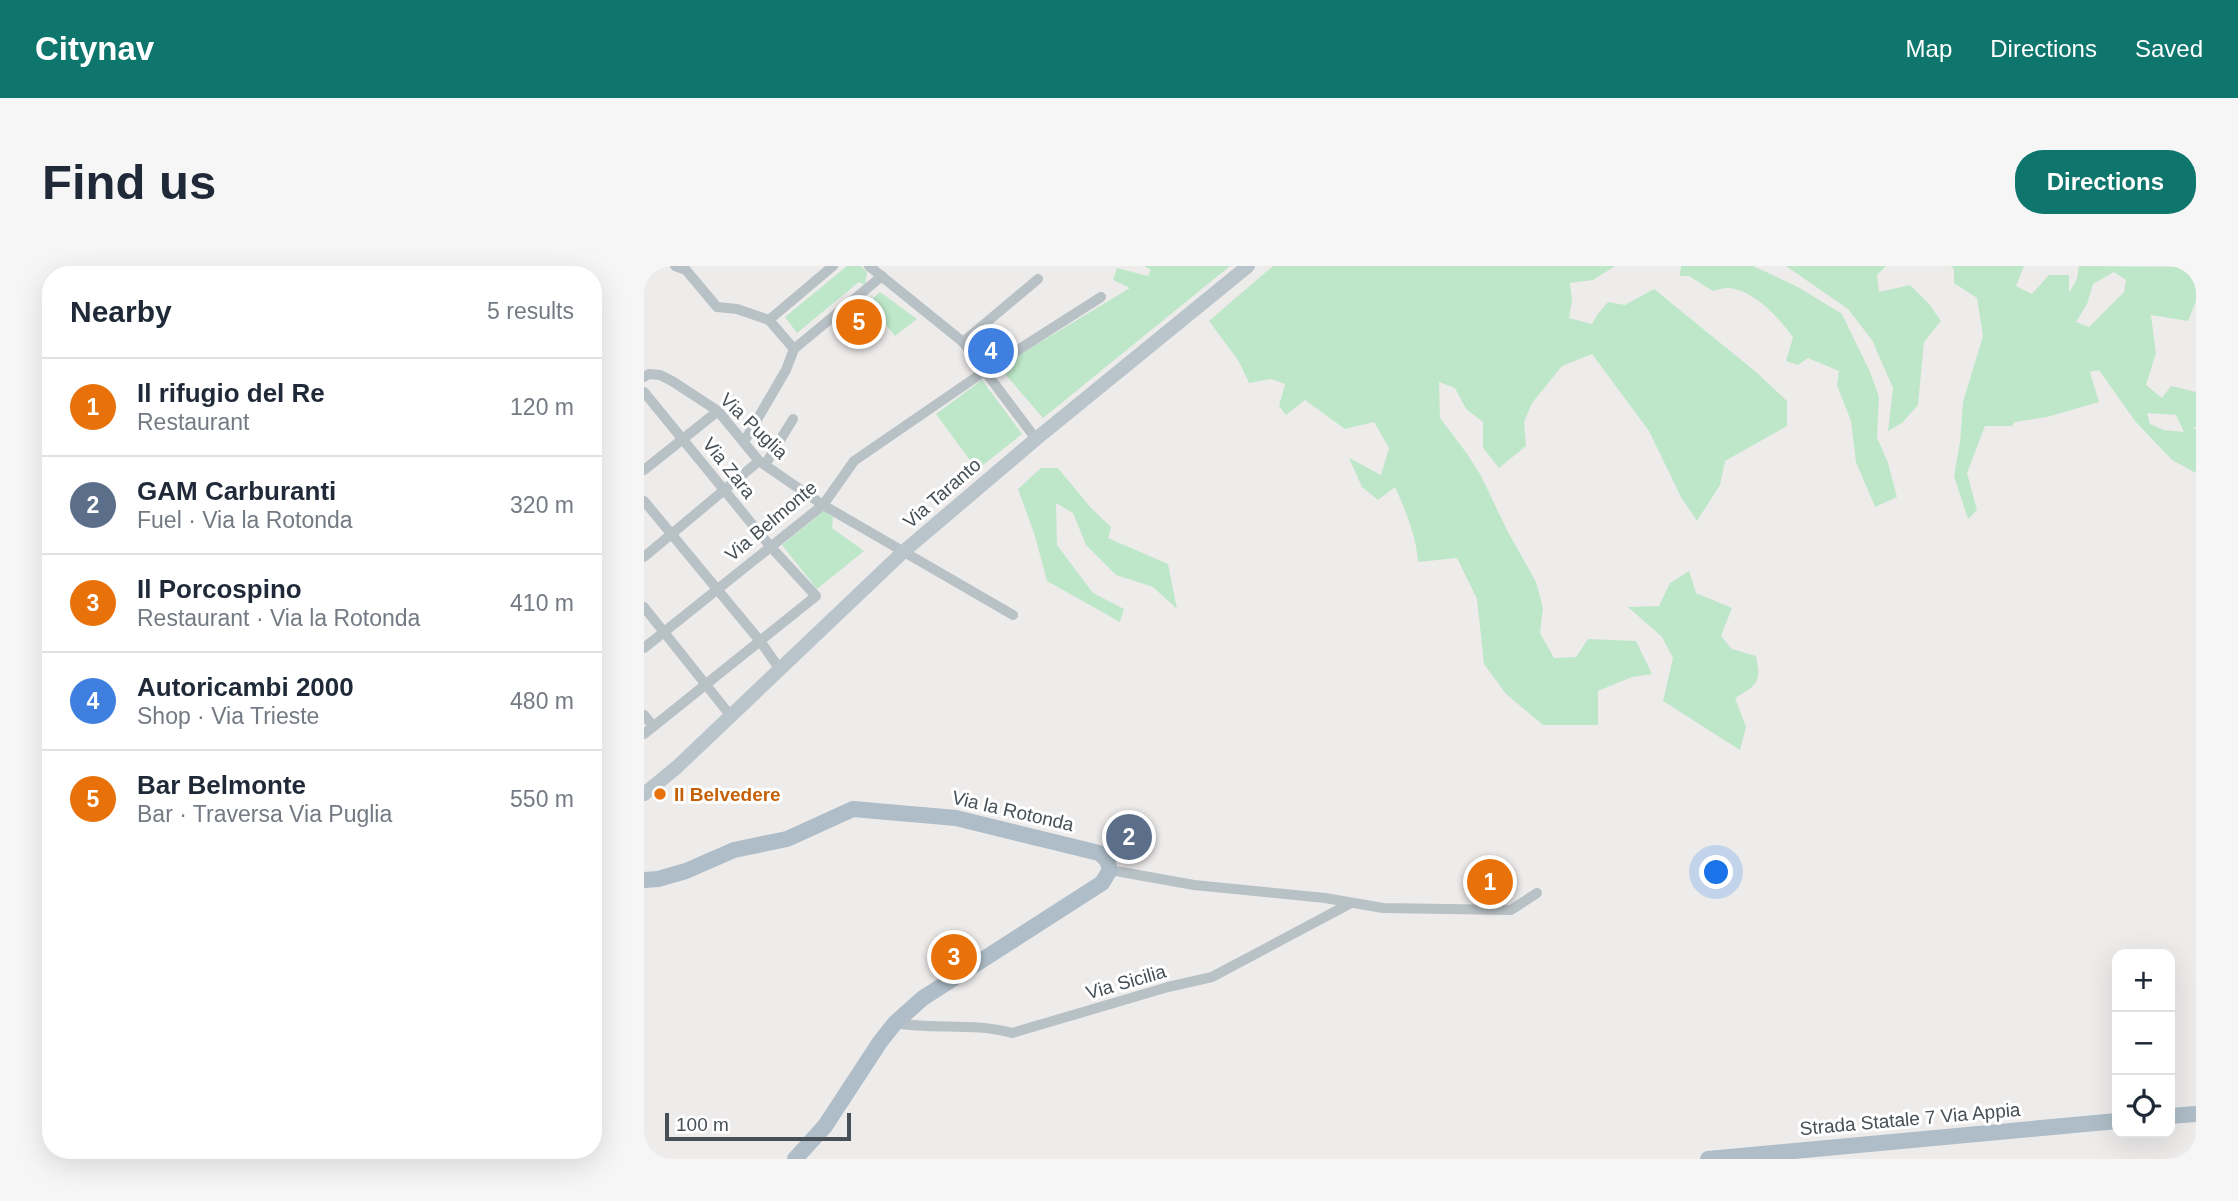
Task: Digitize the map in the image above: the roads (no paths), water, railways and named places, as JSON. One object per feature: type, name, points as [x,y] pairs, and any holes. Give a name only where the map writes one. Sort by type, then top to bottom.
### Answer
[{"type":"main road","name":"Via la Rotonda","points":[[644,880],[686,872],[734,850],[787,839],[853,809],[956,818],[1099,853],[1107,860],[1110,870]]},
{"type":"main road","points":[[795,1159],[825,1126],[895,1023],[923,998],[1102,883],[1110,870]]},
{"type":"main road","points":[[2175,1116],[2196,1114]]},
{"type":"main road","name":"Strada Statale 7 Via Appia","points":[[1708,1159],[2112,1121]]},
{"type":"street","points":[[675,266],[686,270],[717,307],[737,309],[769,320],[793,349]]},
{"type":"street","points":[[769,320],[833,266]]},
{"type":"street","points":[[869,266],[963,342],[1036,439]]},
{"type":"street","name":"Via Taranto","points":[[644,794],[904,552],[1036,439],[1248,266]]},
{"type":"street","points":[[744,442],[786,370],[793,349],[882,276]]},
{"type":"street","points":[[963,342],[1038,279]]},
{"type":"street","name":"Via Belmonte","points":[[644,648],[823,505],[854,461],[985,371],[1101,297]]},
{"type":"street","name":"Via Puglia","points":[[647,376],[660,375],[718,411],[762,463],[823,505],[1013,615]]},
{"type":"street","name":"Via Zara","points":[[644,392],[769,546],[816,596],[760,641]]},
{"type":"street","points":[[644,470],[718,411]]},
{"type":"street","points":[[644,557],[724,489],[762,463],[793,419]]},
{"type":"street","points":[[644,501],[760,641],[779,668]]},
{"type":"street","points":[[644,607],[730,715]]},
{"type":"street","points":[[644,734],[760,641]]},
{"type":"street","points":[[644,715],[653,726]]},
{"type":"street","name":"Via Taranto","points":[[644,783],[677,766]]},
{"type":"street","points":[[1110,870],[1194,885],[1383,908],[1511,910],[1538,893]]},
{"type":"street","name":"Via Sicilia","points":[[895,1023],[917,1027],[971,1025],[993,1027],[1012,1033],[1212,977],[1351,903]]},
{"type":"place","name":"Bar Belmonte","points":[[859,322]]},
{"type":"place","name":"Autoricambi 2000","points":[[991,351]]},
{"type":"place","name":"Il Belvedere","points":[[660,794]]},
{"type":"place","name":"GAM Carburanti","points":[[1129,837]]},
{"type":"place","name":"Il rifugio del Re","points":[[1490,882]]},
{"type":"place","name":"Il Porcospino","points":[[954,957]]}]
